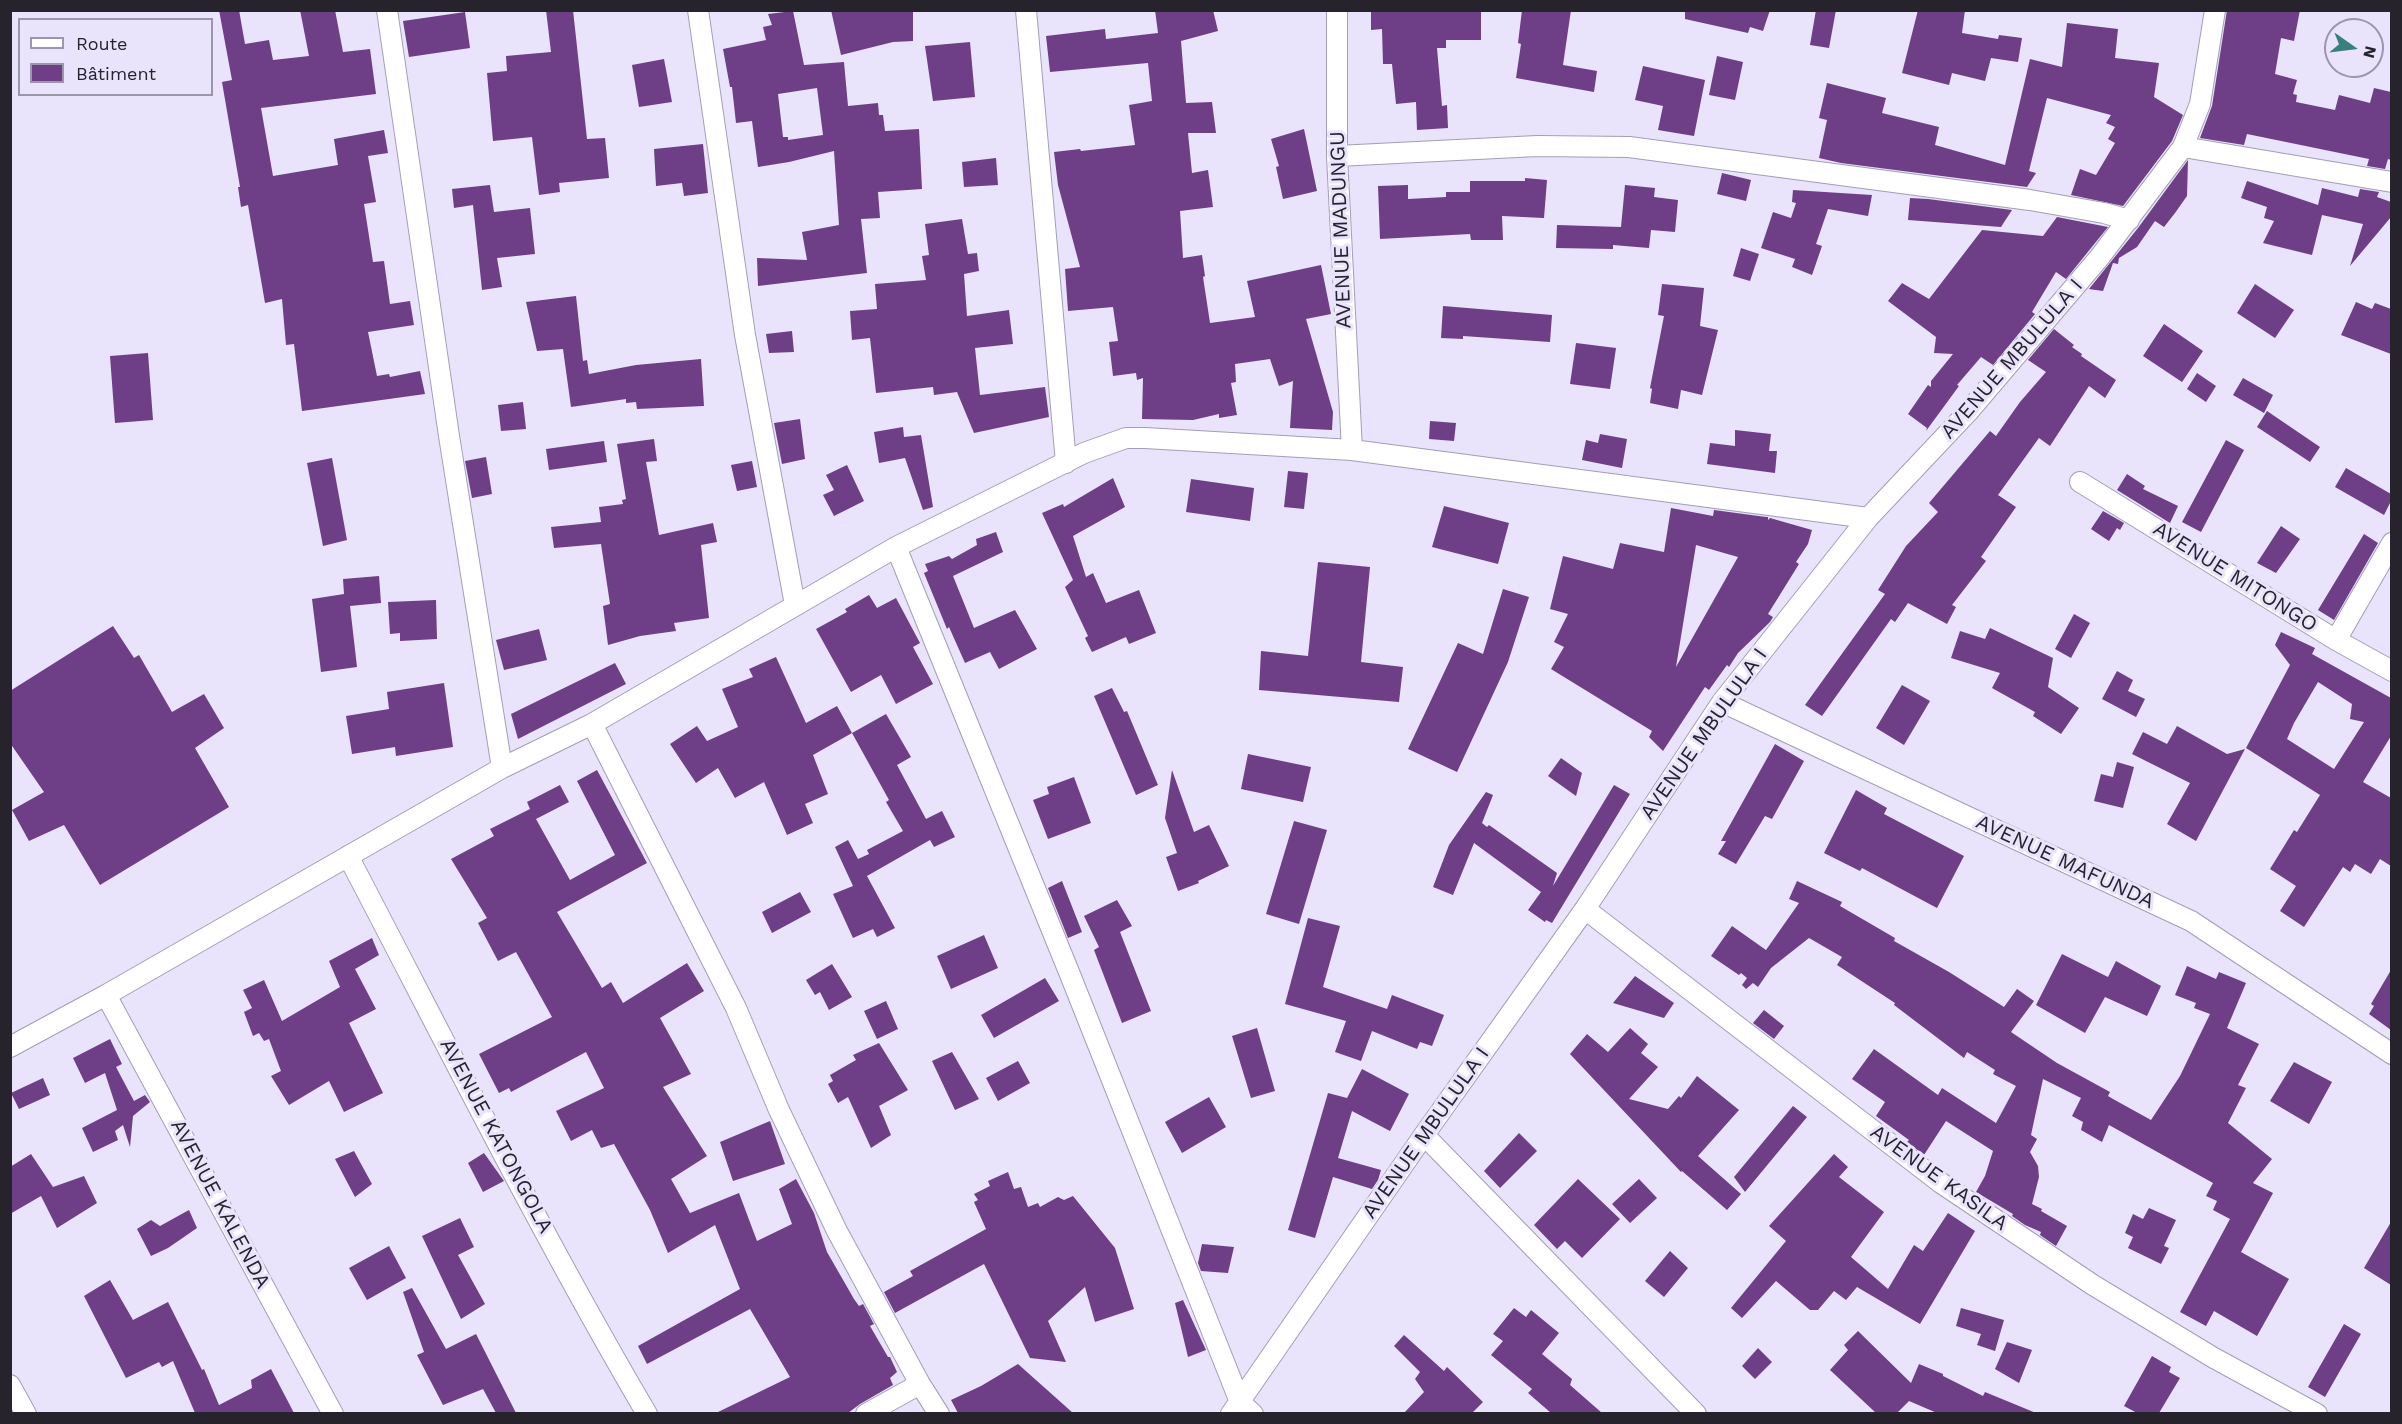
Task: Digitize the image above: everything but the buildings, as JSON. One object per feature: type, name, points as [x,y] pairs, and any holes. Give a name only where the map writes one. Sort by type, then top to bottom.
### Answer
[{"type":"street","points":[[387,10],[451,448],[502,768]]},
{"type":"street","points":[[698,10],[745,335],[795,605]]},
{"type":"street","points":[[1026,10],[1066,463]]},
{"type":"street","name":"AVENUE MADUNGU","points":[[1337,10],[1336,156],[1352,450]]},
{"type":"street","name":"AVENUE MBULULA I","points":[[1242,1410],[1424,1135],[1585,909],[1722,702],[1868,518],[1968,411],[2129,220],[2183,147],[2200,104],[2215,10]]},
{"type":"street","points":[[1336,156],[1538,146],[1629,147],[2030,200],[2104,213],[2129,220]]},
{"type":"street","points":[[2183,147],[2391,182]]},
{"type":"street","points":[[10,1047],[106,995],[502,768],[592,724],[896,547],[1084,453],[1126,438],[1352,450],[1868,518]]},
{"type":"street","name":"AVENUE MITONGO","points":[[2080,482],[2391,671]]},
{"type":"street","points":[[2337,640],[2391,543]]},
{"type":"street","points":[[896,547],[1062,955],[1242,1410]]},
{"type":"street","name":"AVENUE MAFUNDA","points":[[1722,702],[2191,921],[2391,1054]]},
{"type":"street","points":[[592,724],[736,1008],[779,1110],[837,1231],[920,1384],[939,1413]]},
{"type":"street","name":"AVENUE KATONGOLA","points":[[348,856],[519,1181],[647,1413]]},
{"type":"street","name":"AVENUE KASILA","points":[[1585,909],[1941,1183],[2093,1285],[2214,1358],[2316,1413]]},
{"type":"street","name":"AVENUE KALENDA","points":[[106,995],[333,1413]]},
{"type":"street","points":[[1424,1135],[1696,1413]]},
{"type":"street","points":[[866,1413],[920,1384]]},
{"type":"street","points":[[10,1385],[26,1413]]}]
